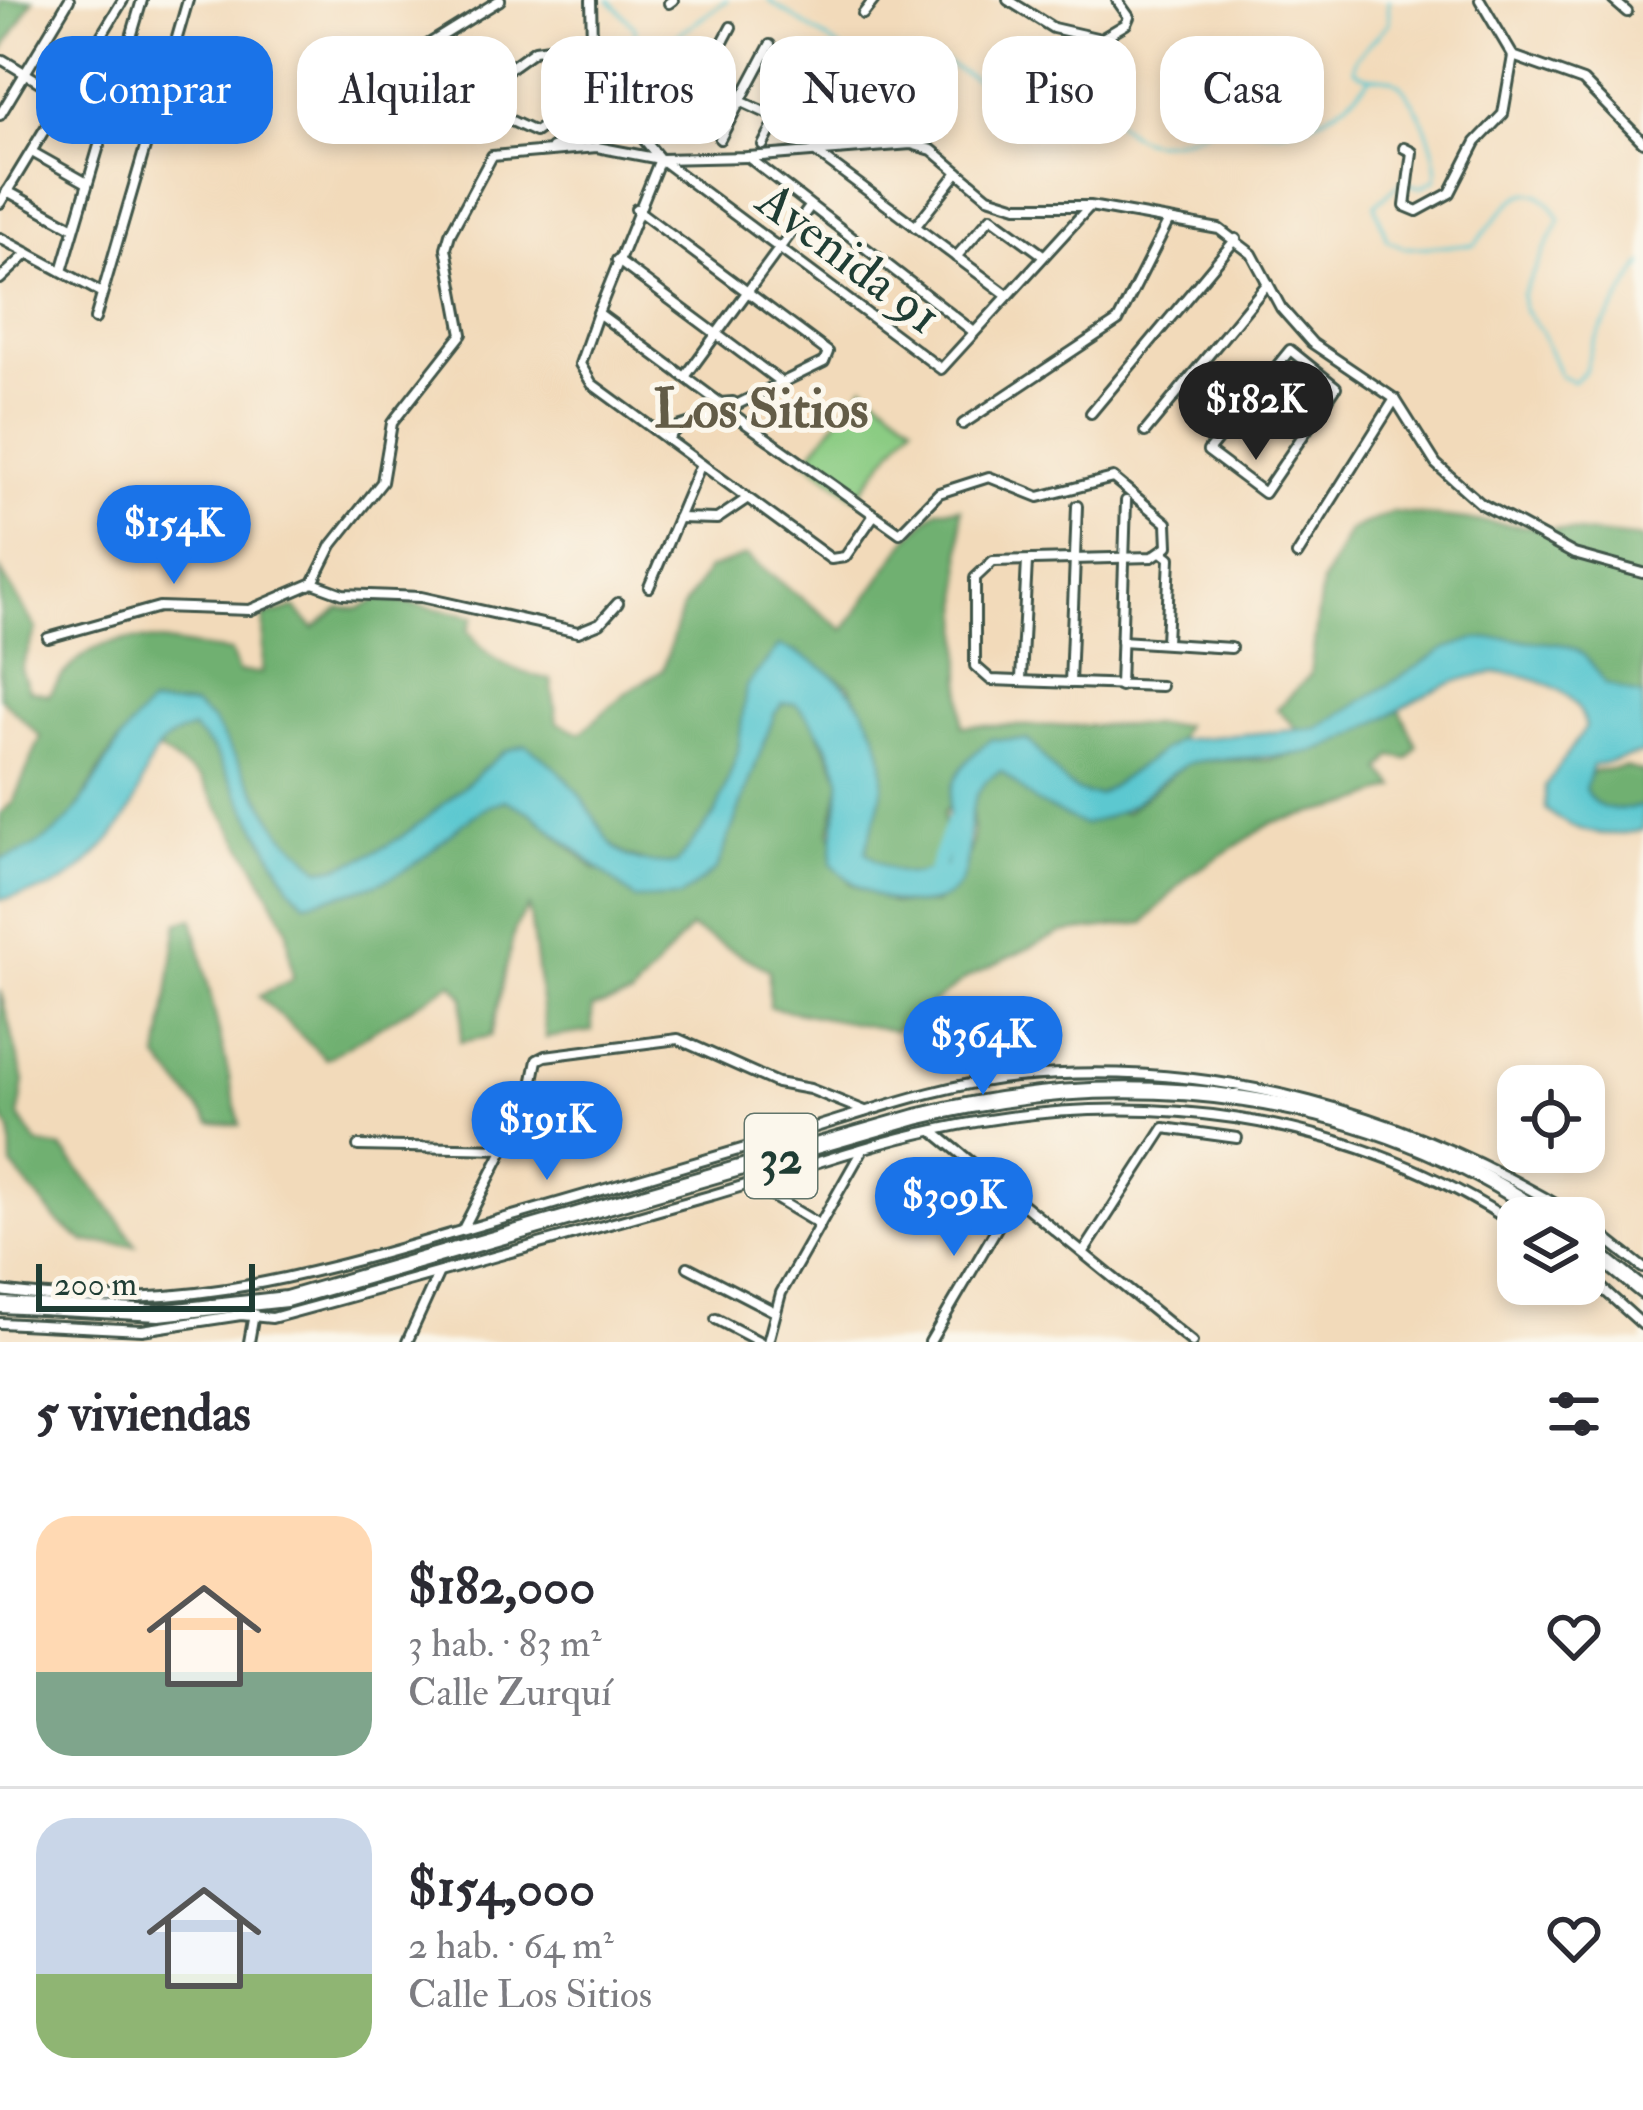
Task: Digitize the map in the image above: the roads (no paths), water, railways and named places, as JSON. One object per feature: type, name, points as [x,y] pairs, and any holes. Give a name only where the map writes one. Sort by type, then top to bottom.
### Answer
[{"type":"highway","name":"32","points":[[0,1305],[100,1322],[245,1304],[468,1249],[916,1117],[994,1100],[1085,1091],[1161,1089],[1280,1099],[1442,1149],[1516,1197]]},
{"type":"highway","points":[[1605,1260],[1643,1291]]},
{"type":"street","points":[[0,115],[69,0]]},
{"type":"street","points":[[131,36],[142,0]]},
{"type":"street","points":[[178,36],[188,0]]},
{"type":"street","points":[[442,36],[500,0]]},
{"type":"street","points":[[591,0],[592,36]]},
{"type":"street","points":[[862,14],[874,0]]},
{"type":"street","points":[[1012,1],[1070,34],[1101,39],[1126,25],[1129,17],[1118,0]]},
{"type":"street","points":[[1480,0],[1513,56],[1583,81],[1643,142]]},
{"type":"street","points":[[1613,0],[1627,12]]},
{"type":"street","points":[[101,36],[120,4],[137,15]]},
{"type":"street","points":[[726,36],[731,27]]},
{"type":"street","points":[[1404,148],[1412,152],[1405,206],[1417,212],[1450,193],[1475,142],[1503,114],[1513,56]]},
{"type":"street","points":[[3,60],[36,80]]},
{"type":"street","points":[[736,107],[760,63]]},
{"type":"street","points":[[736,97],[760,110]]},
{"type":"street","points":[[0,203],[37,144]]},
{"type":"street","points":[[62,272],[99,144]]},
{"type":"street","points":[[95,319],[147,144]]},
{"type":"street","points":[[538,152],[561,144]]},
{"type":"street","points":[[647,144],[660,159]]},
{"type":"street","points":[[48,638],[136,610],[250,610],[314,583],[332,545],[382,482],[395,418],[462,334],[446,248],[493,157],[597,147],[660,159],[911,144],[932,150],[988,197],[1017,206],[1090,206],[1221,228],[1252,254],[1312,343],[1395,399],[1436,464],[1480,502],[1574,554],[1643,573]]},
{"type":"street","points":[[32,152],[87,182]]},
{"type":"street","points":[[817,153],[1006,294]]},
{"type":"street","points":[[748,157],[974,332],[1090,206]]},
{"type":"street","points":[[660,159],[636,209],[581,370],[667,439],[836,561],[872,518]]},
{"type":"street","name":"Avenida 91","points":[[660,159],[940,369],[974,332]]},
{"type":"street","points":[[915,227],[958,172]]},
{"type":"street","points":[[7,191],[74,228]]},
{"type":"street","points":[[685,377],[808,208]]},
{"type":"street","points":[[598,313],[720,408],[735,410],[829,356],[636,209]]},
{"type":"street","points":[[956,257],[992,217],[1043,255]]},
{"type":"street","points":[[962,424],[1118,321],[1169,220]]},
{"type":"street","points":[[0,238],[102,293]]},
{"type":"street","points":[[1091,412],[1236,239]]},
{"type":"street","points":[[0,279],[28,253]]},
{"type":"street","points":[[617,260],[782,383]]},
{"type":"street","points":[[1145,432],[1268,283]]},
{"type":"street","points":[[1304,356],[1312,343]]},
{"type":"street","points":[[1284,352],[1304,356],[1334,381],[1334,394],[1269,488],[1258,492],[1208,451],[1284,352]]},
{"type":"street","points":[[1297,555],[1395,399]]},
{"type":"street","points":[[667,439],[678,427],[720,408],[735,410],[872,518],[900,533],[939,494],[989,477],[1039,497],[1113,478],[1167,523],[1170,538],[1162,552]]},
{"type":"street","points":[[650,586],[701,464]]},
{"type":"street","points":[[678,518],[717,519],[748,498]]},
{"type":"street","points":[[1120,686],[1126,501]]},
{"type":"street","points":[[1070,683],[1077,506]]},
{"type":"street","points":[[1161,686],[985,678],[975,666],[975,578],[993,560],[1076,562],[1162,552],[1170,559],[1166,642]]},
{"type":"street","points":[[1021,680],[1027,562]]},
{"type":"street","points":[[314,583],[343,594],[421,597],[578,632],[600,623],[618,603]]},
{"type":"street","points":[[1121,641],[1231,648]]},
{"type":"street","points":[[468,1249],[462,1231],[530,1100],[537,1060],[632,1041],[687,1042],[772,1081],[810,1089],[866,1112]]},
{"type":"street","points":[[0,1291],[77,1300],[245,1304],[462,1231],[866,1112],[1013,1077],[1125,1072],[1280,1099]]},
{"type":"street","points":[[914,1101],[916,1117]]},
{"type":"street","points":[[245,1304],[272,1318],[930,1131],[1089,1106],[1157,1107],[1238,1117],[1408,1166],[1497,1215]]},
{"type":"street","points":[[1083,1253],[1164,1128],[1237,1138]]},
{"type":"street","points":[[930,1131],[1192,1342]]},
{"type":"street","points":[[358,1146],[506,1149]]},
{"type":"street","points":[[1442,1149],[1536,1197]]},
{"type":"street","points":[[716,1319],[764,1342],[775,1312],[862,1152]]},
{"type":"street","points":[[765,1192],[820,1225]]},
{"type":"street","points":[[930,1342],[1015,1197]]},
{"type":"street","points":[[1605,1239],[1643,1268]]},
{"type":"street","points":[[688,1267],[775,1312]]},
{"type":"street","points":[[407,1342],[439,1273]]},
{"type":"street","points":[[240,1278],[249,1342]]},
{"type":"street","points":[[1605,1291],[1643,1325]]},
{"type":"street","points":[[0,1323],[100,1322]]},
{"type":"water","points":[[1508,638],[1575,649],[1605,683],[1643,696],[1643,753],[1592,766],[1585,789],[1602,807],[1643,806],[1643,830],[1591,832],[1545,809],[1545,787],[1586,727],[1584,720],[1574,703],[1552,686],[1521,675],[1490,674],[1433,691],[1322,749],[1185,765],[1129,806],[1083,825],[1036,802],[1001,771],[983,785],[974,804],[958,887],[942,899],[903,903],[870,893],[832,864],[840,778],[822,737],[795,703],[783,704],[775,713],[717,869],[680,897],[635,899],[533,814],[505,800],[477,813],[393,876],[305,902],[291,888],[213,749],[192,729],[157,749],[127,816],[89,862],[55,886],[0,900],[0,859],[30,849],[71,816],[150,705],[194,706],[213,721],[281,832],[321,869],[347,864],[396,840],[505,751],[526,745],[571,784],[621,853],[652,863],[676,864],[716,813],[738,752],[746,686],[779,646],[823,668],[859,702],[880,746],[883,771],[880,804],[866,852],[884,866],[913,874],[945,866],[954,783],[961,769],[991,739],[1027,740],[1066,783],[1099,795],[1177,740],[1318,728],[1447,648],[1475,639]]},
{"type":"waterway","points":[[609,0],[635,27],[636,42],[654,52],[727,0]]},
{"type":"waterway","points":[[768,0],[852,56],[872,62],[936,57],[999,93],[1016,118],[1044,132],[1083,102],[1101,107],[1122,127],[1148,141],[1176,140],[1230,118],[1267,130],[1287,129],[1325,116],[1370,78]]},
{"type":"waterway","points":[[1388,0],[1389,23],[1355,59],[1354,70],[1399,85],[1424,123],[1436,179],[1422,187],[1409,184]]},
{"type":"waterway","points":[[1403,180],[1375,205],[1387,240],[1404,248],[1474,245],[1514,200],[1537,194],[1548,202],[1560,220],[1522,295],[1524,310],[1541,331],[1560,376],[1573,382],[1585,371],[1592,344],[1643,263]]},
{"type":"waterway","points":[[924,879],[932,879],[952,823]]},
{"type":"district","name":"Los Sitios","points":[[761,408]]}]
